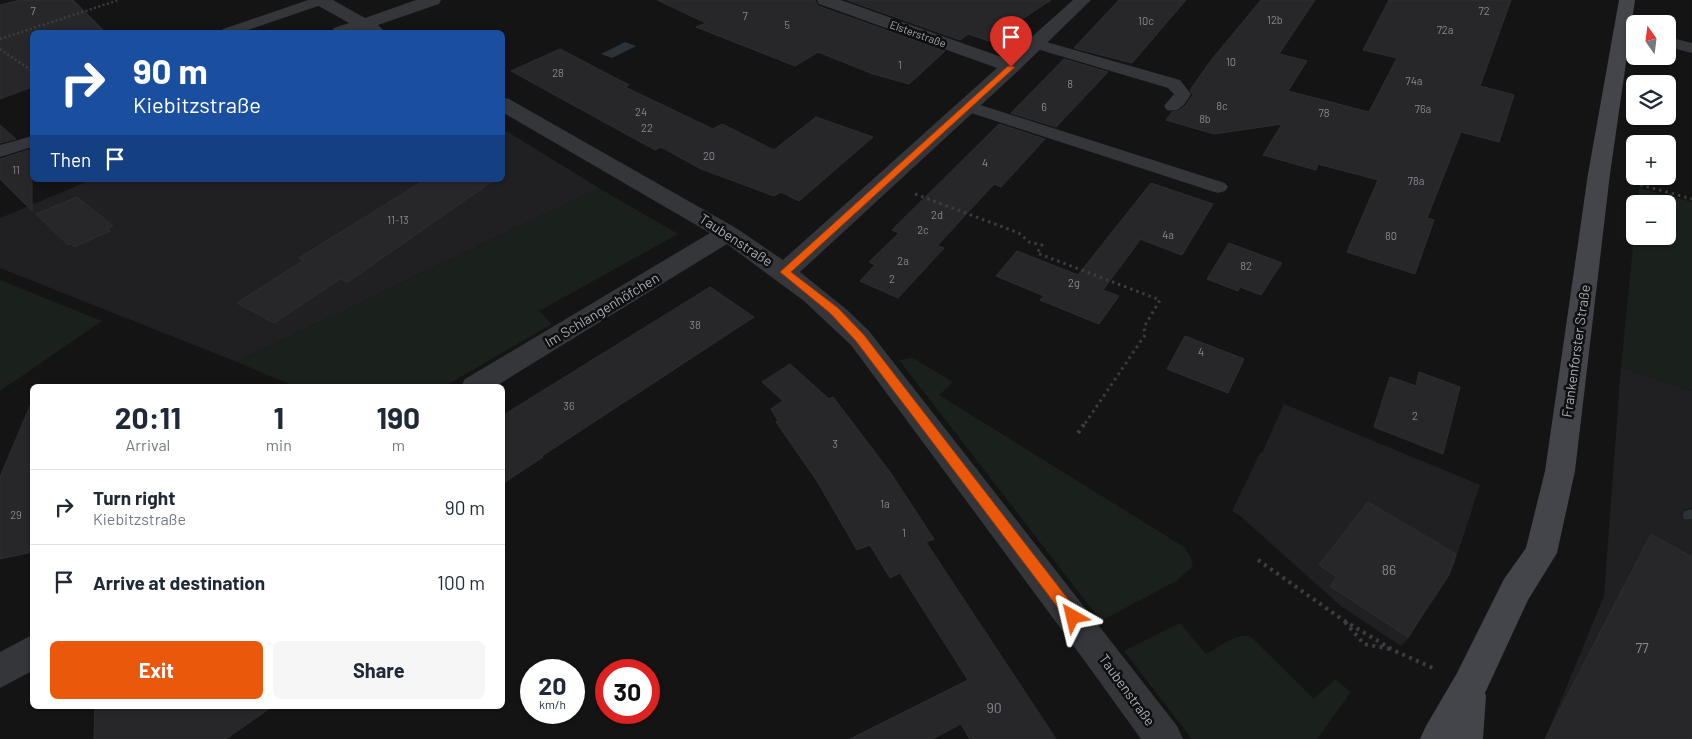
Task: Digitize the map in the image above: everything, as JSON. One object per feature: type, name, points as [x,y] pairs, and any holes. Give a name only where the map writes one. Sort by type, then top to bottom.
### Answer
[{"type":"main road","name":"Frankenforster Straße","points":[[1627,0],[1627,15]]},
{"type":"main road","name":"Frankenforster Straße","points":[[1439,739],[1470,685],[1516,590],[1541,553],[1560,471],[1599,174],[1626,43]]},
{"type":"main road","name":"Frankenforster Straße","points":[[1464,739],[1470,685]]},
{"type":"street","points":[[322,0],[370,28]]},
{"type":"street","points":[[355,30],[370,28],[433,0]]},
{"type":"street","name":"Elsterstraße","points":[[826,0],[1011,67]]},
{"type":"street","points":[[785,272],[1083,0]]},
{"type":"street","points":[[1676,44],[1692,48]]},
{"type":"street","name":"Taubenstraße","points":[[505,105],[728,233],[785,272],[834,310],[860,338],[1091,640],[1164,739]]},
{"type":"street","name":"Im Schlangenhöfchen","points":[[478,384],[728,233]]},
{"type":"street","points":[[0,671],[30,653]]},
{"type":"lane","points":[[234,30],[322,0]]},
{"type":"lane","points":[[1036,44],[1174,84],[1183,94],[1173,106]]},
{"type":"lane","points":[[968,106],[1218,187]]},
{"type":"lane","points":[[0,150],[30,142]]},
{"type":"path","points":[[0,39],[119,0]]},
{"type":"path","points":[[0,49],[30,69]]},
{"type":"path","points":[[1599,174],[1692,199]]},
{"type":"path","points":[[884,183],[1019,233],[1029,242],[1042,245],[1037,253],[1160,300],[1144,327],[1145,335],[1078,433]]},
{"type":"path","points":[[1258,560],[1343,620],[1393,650],[1470,685]]},
{"type":"path","points":[[1343,620],[1364,644],[1393,650]]},
{"type":"shaded area","points":[[625,42],[636,46],[612,58],[601,54]]},
{"type":"shaded area","points":[[505,130],[599,188],[237,362],[0,268],[0,218],[86,182],[505,182]]},
{"type":"shaded area","points":[[599,188],[678,234],[539,311],[552,324],[448,384],[289,384],[237,362]]},
{"type":"shaded area","points":[[1639,188],[1666,195],[1638,195]]},
{"type":"shaded area","points":[[1676,198],[1692,202],[1692,391],[1621,367],[1633,245],[1676,245]]},
{"type":"shaded area","points":[[0,280],[102,321],[0,391]]},
{"type":"shaded area","points":[[913,358],[953,382],[939,395],[1184,547],[1191,558],[1193,566],[1176,581],[1101,621],[899,360]]},
{"type":"shaded area","points":[[1621,367],[1692,391],[1692,508],[1683,510],[1692,519],[1692,739],[1545,739],[1604,596]]},
{"type":"shaded area","points":[[1284,404],[1480,485],[1454,564],[1409,638],[1401,646],[1342,607],[1239,515],[1232,511],[1260,453],[1262,453]]},
{"type":"shaded area","points":[[1180,623],[1206,654],[1234,638],[1240,636],[1251,637],[1314,699],[1335,679],[1351,692],[1317,739],[1192,739],[1124,651]]},
{"type":"building","points":[[20,0],[73,0],[103,30],[30,30],[30,88],[0,99],[0,5]]},
{"type":"building","points":[[657,0],[815,0],[818,6],[945,51],[909,84],[873,74],[818,52],[795,66],[696,27],[706,23]]},
{"type":"building","points":[[847,0],[1051,0],[989,41],[968,34],[960,40]]},
{"type":"building","points":[[1119,0],[1186,0],[1132,63],[1074,48]]},
{"type":"building","points":[[1261,0],[1315,0],[1279,54],[1307,61],[1288,91],[1369,112],[1397,58],[1363,50],[1389,0],[1511,0],[1480,86],[1514,95],[1499,142],[1461,132],[1427,218],[1434,220],[1415,274],[1347,252],[1378,180],[1318,164],[1316,170],[1263,155],[1282,124],[1214,134],[1166,120],[1172,112],[1180,110],[1186,105],[1193,95],[1190,90],[1212,59]]},
{"type":"building","points":[[560,49],[629,85],[625,87],[713,129],[722,124],[774,150],[816,117],[873,137],[799,201],[781,192],[774,196],[701,169],[661,147],[655,150],[511,71]]},
{"type":"building","points":[[1064,59],[1108,72],[1056,127],[1011,113]]},
{"type":"building","points":[[999,124],[1045,139],[1001,187],[994,184],[937,246],[944,248],[898,298],[860,281],[875,265],[869,262],[899,233],[892,230]]},
{"type":"building","points":[[0,125],[16,139],[0,143]]},
{"type":"building","points":[[28,150],[30,152],[32,211],[0,179],[0,159]]},
{"type":"building","points":[[422,182],[491,182],[348,282],[340,279],[274,323],[237,303],[304,260],[299,258]]},
{"type":"building","points":[[1151,183],[1213,204],[1182,255],[1137,238],[1140,240],[1103,290],[1119,296],[1099,324],[1040,300],[1044,296],[996,276],[1017,251],[1078,275]]},
{"type":"building","points":[[77,197],[113,226],[107,228],[110,231],[74,247],[71,244],[68,245],[36,214]]},
{"type":"building","points":[[1229,243],[1282,263],[1261,295],[1240,287],[1238,291],[1207,279]]},
{"type":"building","points":[[710,287],[754,317],[505,482],[505,414]]},
{"type":"building","points":[[1185,336],[1244,359],[1228,393],[1167,369]]},
{"type":"building","points":[[790,364],[829,399],[833,397],[890,472],[934,539],[926,542],[1056,739],[970,739],[961,724],[932,739],[850,739],[968,680],[900,573],[890,578],[870,545],[857,550],[817,481],[776,422],[778,421],[771,409],[783,401],[762,382]]},
{"type":"building","points":[[1419,372],[1460,387],[1443,454],[1374,427],[1390,377],[1416,386]]},
{"type":"building","points":[[30,406],[30,552],[0,559],[0,477]]},
{"type":"building","points":[[1368,502],[1456,554],[1449,575],[1408,637],[1330,586],[1337,577],[1319,565]]},
{"type":"building","points":[[1651,534],[1692,557],[1692,739],[1545,739]]},
{"type":"building","points":[[95,709],[269,709],[226,739],[94,739]]},
{"type":"route","points":[[1011,67],[785,272],[834,310],[860,338],[1073,617]]}]
